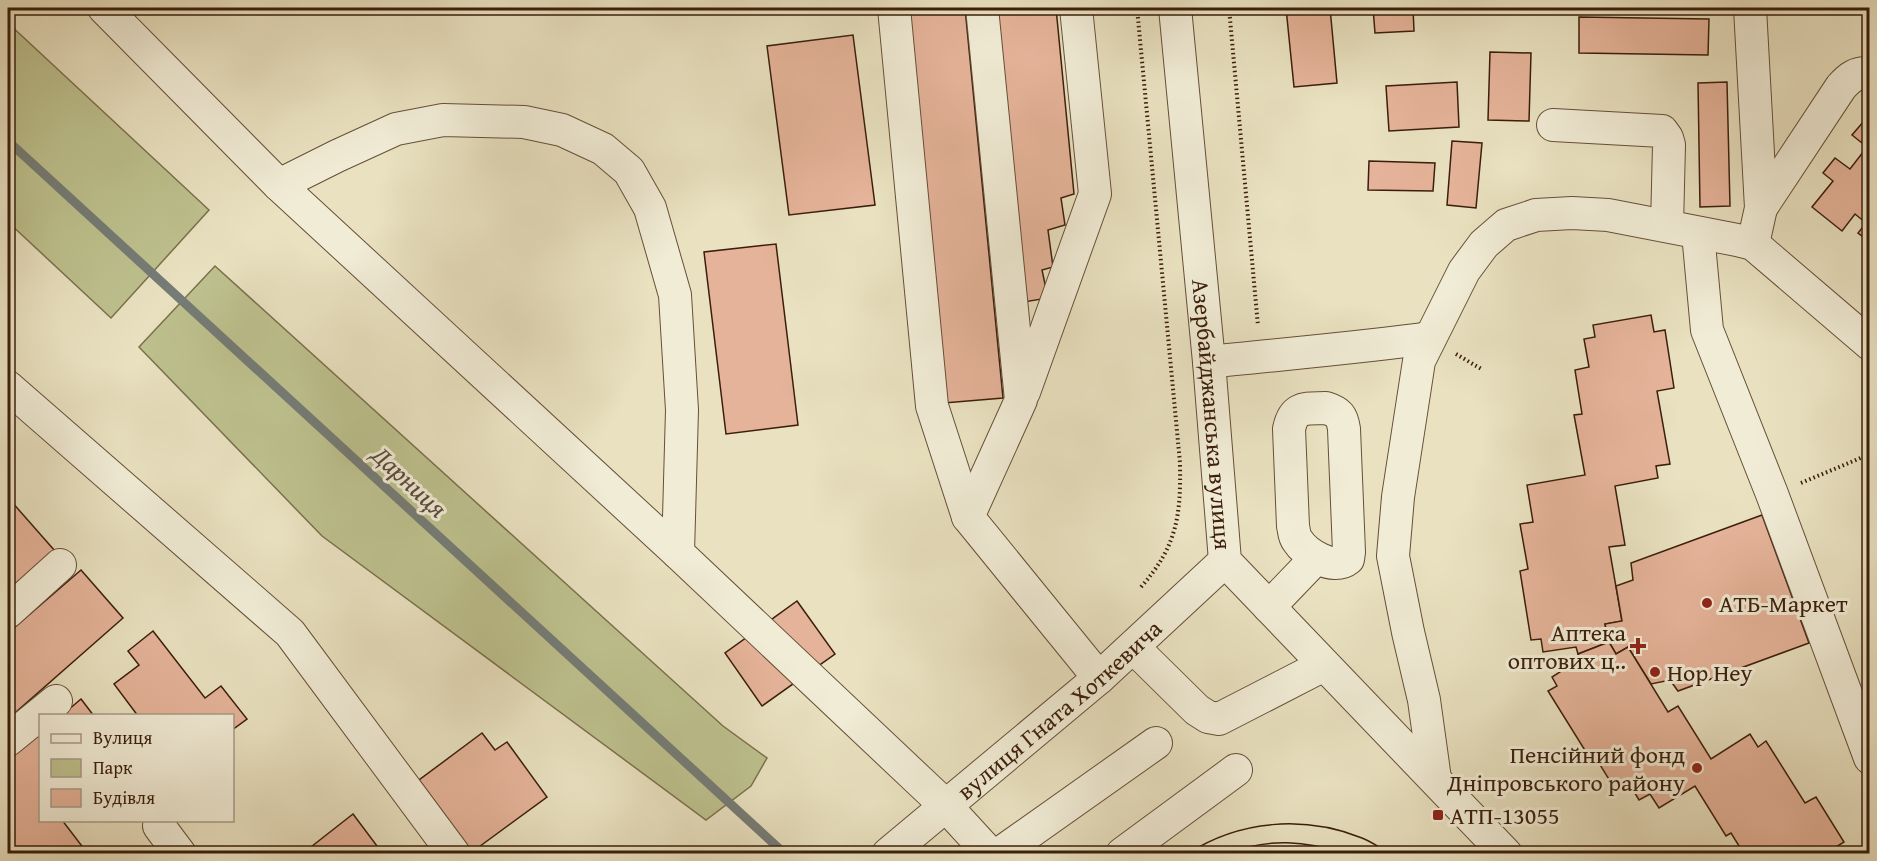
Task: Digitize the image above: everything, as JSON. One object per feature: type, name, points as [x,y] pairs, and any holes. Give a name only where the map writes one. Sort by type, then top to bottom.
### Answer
[{"type":"street","points":[[104,8],[279,185],[678,553],[946,806],[990,854]]},
{"type":"street","points":[[894,8],[932,406],[968,518],[1099,678]]},
{"type":"street","points":[[982,8],[1021,400]]},
{"type":"street","points":[[968,518],[1021,400],[1095,194],[1076,8]]},
{"type":"street","name":"Азербайджанська вулиця","points":[[1175,8],[1209,362],[1225,561],[1506,854]]},
{"type":"street","points":[[1750,8],[1761,208],[1753,244]]},
{"type":"street","points":[[1761,208],[1841,87],[1850,76],[1863,72],[1869,74]]},
{"type":"street","points":[[279,185],[396,129],[443,120],[524,122],[562,129],[603,149],[629,171],[650,208],[675,295],[682,410],[678,553]]},
{"type":"street","points":[[1552,125],[1662,131],[1669,145],[1667,226]]},
{"type":"street","points":[[1435,779],[1424,700],[1393,555],[1398,497],[1419,361],[1464,271],[1484,244],[1506,225],[1536,215],[1572,213],[1608,215],[1753,244],[1869,343]]},
{"type":"street","points":[[1698,233],[1707,330],[1772,494],[1869,758]]},
{"type":"street","points":[[1209,362],[1430,338]]},
{"type":"street","points":[[8,387],[290,633],[454,854]]},
{"type":"street","points":[[1269,607],[1316,558]]},
{"type":"street","name":"вулиця Гната Хоткевича","points":[[888,854],[1134,648],[1225,561]]},
{"type":"street","points":[[8,612],[60,565]]},
{"type":"street","points":[[1134,648],[1197,710],[1208,717],[1219,719],[1324,664]]},
{"type":"street","points":[[40,714],[56,701]]},
{"type":"street","points":[[8,740],[39,715]]},
{"type":"street","points":[[999,854],[1156,743]]},
{"type":"street","points":[[1122,854],[1236,770]]},
{"type":"street","points":[[159,826],[180,854]]},
{"type":"path","points":[[1137,8],[1181,474],[1177,524],[1168,549],[1154,572],[1141,586]]},
{"type":"path","points":[[1229,8],[1261,356]]},
{"type":"path","points":[[1772,494],[1869,454]]},
{"type":"green space","points":[[8,23],[209,210],[111,318],[8,222]]},
{"type":"green space","points":[[215,266],[723,726],[767,758],[751,786],[706,820],[322,536],[139,347]]},
{"type":"building","points":[[906,8],[965,8],[1003,398],[944,403]]},
{"type":"building","points":[[995,8],[1056,8],[1074,194],[1061,198],[1065,225],[1048,230],[1053,267],[1042,270],[1048,298],[1024,302]]},
{"type":"building","points":[[1286,8],[1330,8],[1337,83],[1294,87]]},
{"type":"building","points":[[1373,8],[1413,8],[1414,31],[1375,33]]},
{"type":"building","points":[[1579,17],[1709,19],[1708,55],[1579,53]]},
{"type":"building","points":[[853,35],[875,205],[789,215],[767,46]]},
{"type":"building","points":[[1490,52],[1531,53],[1529,121],[1488,120]]},
{"type":"building","points":[[1457,82],[1459,127],[1389,131],[1386,86]]},
{"type":"building","points":[[1727,82],[1730,206],[1700,207],[1698,83]]},
{"type":"building","points":[[1870,114],[1870,242],[1858,233],[1866,223],[1855,214],[1842,231],[1812,207],[1833,181],[1823,173],[1835,158],[1850,169],[1867,147],[1852,135]]},
{"type":"building","points":[[1452,141],[1482,143],[1476,208],[1447,205]]},
{"type":"building","points":[[1369,161],[1435,163],[1433,191],[1368,190]]},
{"type":"building","points":[[776,244],[798,425],[726,434],[704,252]]},
{"type":"building","points":[[1651,315],[1654,332],[1665,330],[1674,388],[1657,391],[1670,464],[1656,466],[1658,478],[1615,486],[1625,545],[1609,547],[1622,621],[1605,624],[1609,642],[1578,654],[1576,647],[1543,652],[1541,639],[1531,640],[1520,571],[1528,569],[1520,524],[1533,522],[1527,485],[1585,475],[1574,415],[1582,414],[1575,370],[1589,367],[1584,339],[1595,337],[1593,325]]},
{"type":"building","points":[[11,501],[55,551],[8,593],[8,504]]},
{"type":"building","name":"АТБ-Маркет","points":[[1762,515],[1809,643],[1678,691],[1670,680],[1651,684],[1628,647],[1616,654],[1609,642],[1605,624],[1622,621],[1616,586],[1633,580],[1631,563]]},
{"type":"building","points":[[81,570],[123,618],[8,719],[8,633]]},
{"type":"building","points":[[797,601],[835,654],[762,706],[725,653]]},
{"type":"building","points":[[153,631],[205,698],[221,686],[247,719],[234,729],[234,714],[136,714],[114,684],[139,665],[128,651]]},
{"type":"building","points":[[1609,642],[1616,654],[1628,647],[1668,712],[1678,706],[1711,759],[1750,734],[1758,747],[1766,741],[1805,803],[1816,797],[1844,842],[1831,850],[1833,854],[1744,854],[1731,833],[1726,836],[1695,786],[1659,808],[1650,794],[1639,800],[1626,778],[1613,786],[1591,750],[1586,752],[1548,691],[1557,686],[1552,677],[1580,659],[1578,654]]},
{"type":"building","points":[[81,699],[92,714],[63,714]]},
{"type":"building","points":[[39,732],[39,822],[64,822],[88,854],[19,854],[8,839],[8,758]]},
{"type":"building","points":[[482,733],[495,750],[507,742],[547,797],[472,852],[419,780]]},
{"type":"building","points":[[353,814],[383,854],[302,854]]},
{"type":"waterway","name":"Дарниця","points":[[8,141],[784,853]]},
{"type":"tram line","points":[[1187,854],[1228,834],[1250,828],[1295,824],[1340,831],[1366,840],[1390,854]]},
{"type":"tram line","points":[[1226,854],[1273,843],[1317,846],[1349,854]]},
{"type":"place","name":"АТБ-Маркет","points":[[1707,603]]},
{"type":"place","name":"Аптека оптових ц‥","points":[[1638,646]]},
{"type":"place","name":"Hop Hey","points":[[1655,672]]},
{"type":"place","name":"Пенсійний фонд Дніпровського району","points":[[1697,768]]},
{"type":"place","name":"АТП-13055","points":[[1438,815]]}]
